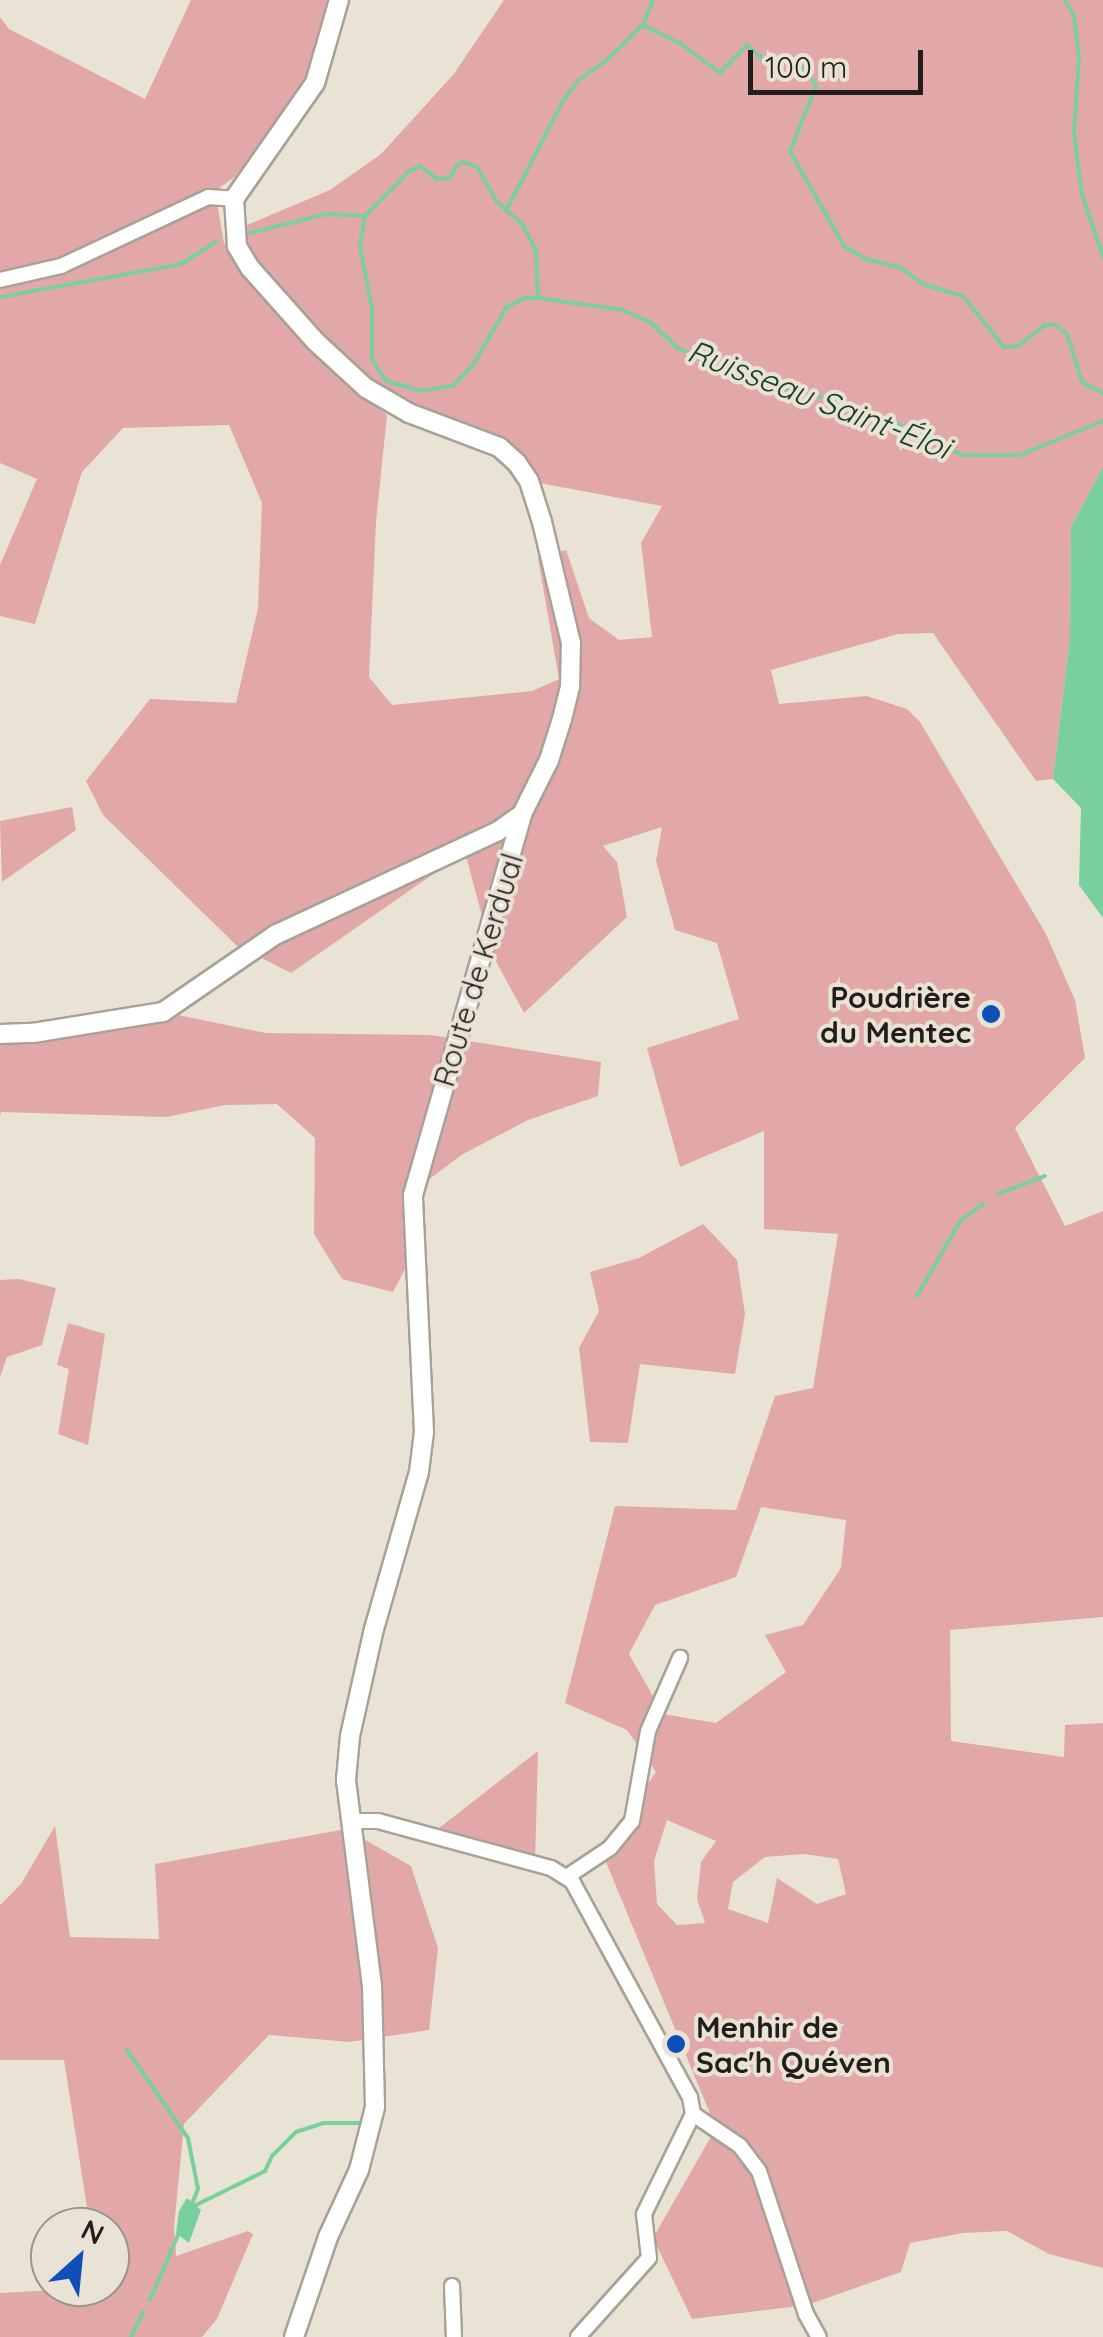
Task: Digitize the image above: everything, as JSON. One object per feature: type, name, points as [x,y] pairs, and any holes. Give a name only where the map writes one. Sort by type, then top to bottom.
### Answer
[{"type":"street","points":[[0,280],[62,266],[208,197],[234,198],[315,83],[339,0]]},
{"type":"street","name":"Route de Kerdual","points":[[234,198],[237,246],[250,268],[316,342],[366,388],[409,414],[498,448],[529,481],[571,643],[570,686],[549,760],[522,814],[413,1195],[424,1432],[418,1472],[374,1629],[350,1736],[346,1780],[372,1986],[376,2107],[359,2170],[328,2237],[294,2337]]},
{"type":"street","points":[[0,1034],[32,1033],[162,1012],[275,935],[498,831],[522,814]]},
{"type":"street","points":[[568,1876],[610,1848],[632,1821],[648,1731],[680,1658]]},
{"type":"street","points":[[351,1820],[378,1821],[568,1876],[690,2097],[693,2114],[644,2214],[648,2258],[578,2337]]},
{"type":"street","points":[[693,2114],[740,2146],[758,2171],[806,2314],[820,2337]]},
{"type":"street","points":[[452,2286],[454,2337]]},
{"type":"shaded area","points":[[191,0],[339,0],[324,64],[264,156],[215,191],[224,243],[346,383],[387,415],[376,522],[369,677],[392,705],[532,691],[559,679],[538,558],[566,550],[589,618],[619,640],[652,637],[641,543],[662,506],[529,481],[517,463],[429,421],[316,342],[233,231],[330,190],[381,154],[453,75],[504,0],[1103,0],[1103,467],[1071,527],[1070,638],[1053,779],[1036,781],[933,633],[898,634],[771,670],[779,704],[867,696],[907,709],[920,722],[1046,934],[1075,1000],[1085,1058],[1015,1128],[1065,1226],[1103,1211],[1103,1617],[950,1630],[951,1741],[1064,1757],[1065,1725],[1103,1723],[1103,2268],[1049,2254],[1007,2231],[963,2233],[910,2243],[901,2272],[807,2305],[692,2319],[653,2238],[716,2128],[601,1850],[656,1772],[627,1730],[565,1703],[615,1506],[736,1510],[775,1396],[813,1388],[838,1234],[764,1229],[764,1131],[680,1167],[647,1048],[739,1019],[717,943],[675,930],[656,861],[662,827],[603,846],[617,862],[627,917],[524,1013],[492,954],[465,852],[291,973],[236,945],[103,815],[86,781],[150,699],[236,703],[258,608],[262,503],[229,425],[123,428],[82,472],[35,624],[0,616],[0,565],[37,479],[0,463],[0,17],[9,29],[145,99]],"holes":[[[761,1507],[846,1520],[841,1568],[803,1625],[765,1635],[786,1672],[716,1723],[663,1714],[629,1654],[655,1605],[736,1577]],[[667,1820],[716,1841],[701,1862],[697,1899],[705,1923],[677,1925],[657,1904],[654,1861]],[[804,1854],[838,1859],[846,1894],[817,1904],[777,1878],[768,1923],[728,1909],[733,1882],[765,1857]]]},
{"type":"shaded area","points":[[1103,467],[1103,918],[1079,885],[1081,808],[1053,779],[1070,638],[1071,527]]},
{"type":"shaded area","points":[[72,807],[76,830],[2,882],[0,821]]},
{"type":"shaded area","points":[[163,1012],[266,1033],[431,1035],[601,1062],[598,1096],[528,1120],[463,1154],[424,1183],[409,1262],[393,1292],[342,1279],[314,1234],[315,1138],[277,1104],[225,1105],[166,1117],[1,1112],[0,1117],[0,1042]]},
{"type":"shaded area","points":[[703,1224],[737,1260],[745,1314],[735,1374],[640,1364],[628,1443],[590,1442],[579,1348],[599,1311],[590,1272],[639,1258]]},
{"type":"shaded area","points":[[19,1279],[56,1288],[42,1345],[7,1357],[0,1377],[0,1280]]},
{"type":"shaded area","points":[[68,1323],[105,1334],[88,1445],[58,1434],[69,1369],[57,1365]]},
{"type":"shaded area","points":[[538,1751],[535,1863],[434,1832]]},
{"type":"shaded area","points":[[55,1826],[70,1937],[159,1939],[155,1864],[346,1829],[411,1866],[438,1948],[429,2030],[350,2042],[269,2035],[184,2124],[174,2227],[176,2256],[248,2231],[253,2234],[217,2319],[202,2337],[0,2337],[0,2293],[30,2291],[30,2307],[130,2307],[130,2207],[87,2207],[64,2060],[0,2060],[0,1905],[21,1884]]},
{"type":"shaded area","points":[[187,2198],[201,2210],[189,2243],[176,2233],[179,2211]]},
{"type":"waterway","points":[[506,211],[564,99],[579,80],[643,25],[653,0]]},
{"type":"waterway","points":[[1065,0],[1074,16],[1079,57],[1074,133],[1082,195],[1103,256]]},
{"type":"waterway","points":[[643,25],[681,44],[720,73],[747,45],[765,61],[792,62],[808,72],[816,86],[790,151],[844,246],[866,259],[901,268],[923,284],[963,296],[1004,347],[1018,346],[1045,325],[1055,325],[1067,334],[1082,382],[1103,393]]},
{"type":"waterway","name":"Ruisseau Saint-Éloi","points":[[250,233],[327,214],[365,216],[408,172],[420,166],[437,179],[449,178],[457,165],[464,162],[477,167],[497,202],[523,225],[536,251],[538,298],[623,310],[650,322],[677,347],[703,361],[771,386],[830,399],[888,419],[962,455],[1020,455],[1103,421]]},
{"type":"waterway","name":"Ruisseau Saint-Éloi","points":[[365,216],[360,245],[372,309],[372,360],[386,381],[420,391],[453,386],[473,365],[506,308],[524,298],[537,298]]},
{"type":"waterway","name":"Ruisseau Saint-Éloi","points":[[0,297],[181,264],[216,242]]},
{"type":"waterway","points":[[998,1194],[1045,1176]]},
{"type":"waterway","points":[[917,1296],[961,1220],[983,1204]]},
{"type":"waterway","points":[[127,2050],[188,2138],[198,2189],[192,2204]]},
{"type":"waterway","points":[[196,2205],[265,2171],[272,2156],[296,2132],[323,2123],[361,2123]]},
{"type":"waterway","points":[[150,2300],[178,2235]]},
{"type":"waterway","points":[[131,2337],[143,2312]]},
{"type":"place","name":"Poudrière du Mentec","points":[[991,1014]]},
{"type":"place","name":"Menhir de Sac'h Quéven","points":[[676,2044]]}]
